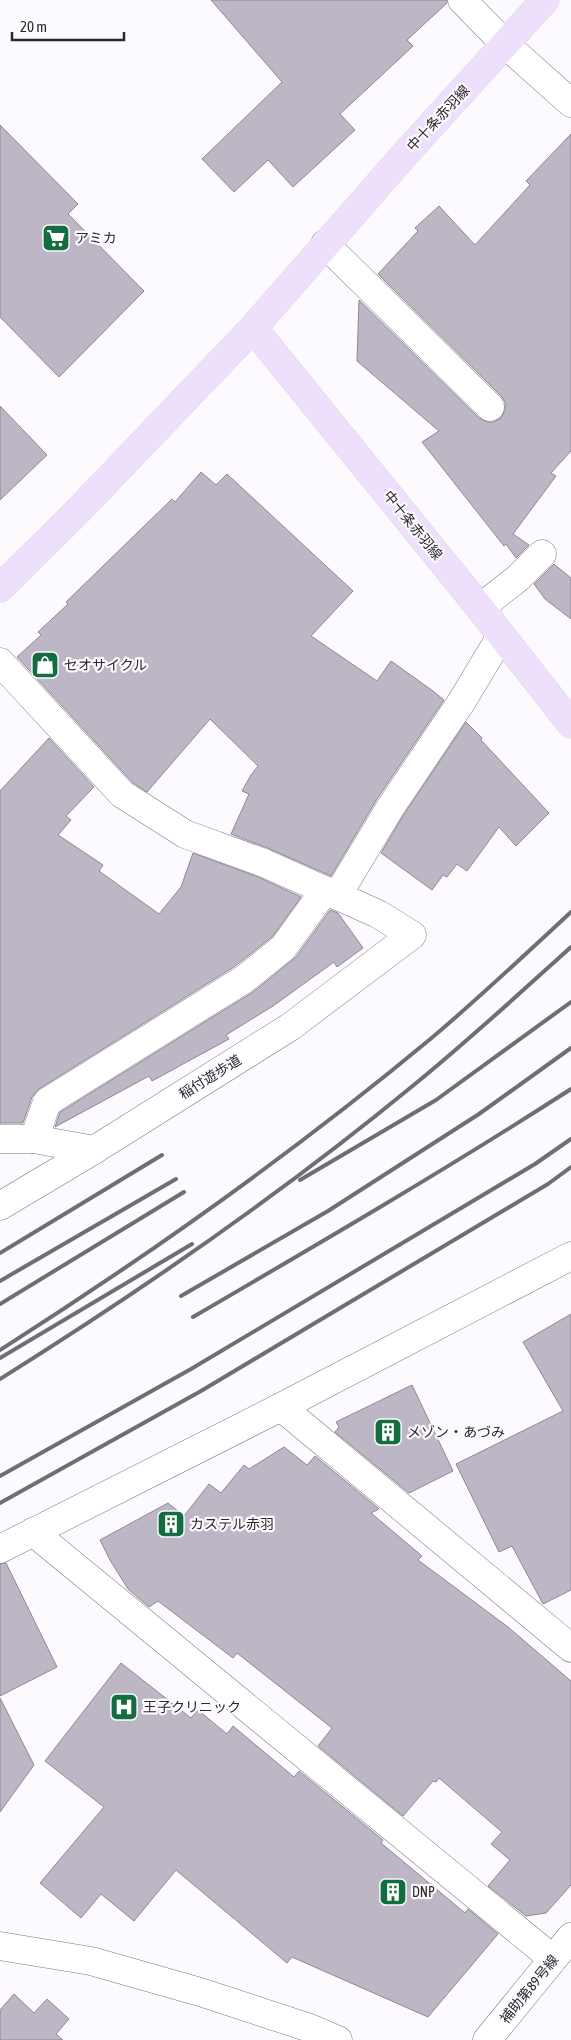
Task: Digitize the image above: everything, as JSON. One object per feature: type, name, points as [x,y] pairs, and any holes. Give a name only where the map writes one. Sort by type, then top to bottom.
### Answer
[{"type":"main road","name":"中十条赤羽線","points":[[0,588],[76,513],[253,328],[406,153],[545,0]]},
{"type":"main road","name":"中十条赤羽線","points":[[253,328],[480,608],[571,724]]},
{"type":"street","points":[[462,0],[506,45],[571,103]]},
{"type":"street","points":[[325,244],[490,407]]},
{"type":"street","points":[[480,608],[518,578],[542,554]]},
{"type":"street","points":[[34,1139],[47,1102],[243,980],[282,948],[331,893],[462,701],[501,636]]},
{"type":"street","points":[[0,662],[122,794],[185,834],[264,863],[331,893]]},
{"type":"street","name":"稲付遊歩道","points":[[0,1206],[94,1150],[290,1027],[412,935],[378,914],[331,893]]},
{"type":"street","points":[[0,1139],[34,1139],[94,1150]]},
{"type":"street","points":[[0,1549],[281,1407],[571,1256]]},
{"type":"street","points":[[281,1407],[571,1648]]},
{"type":"street","points":[[33,1532],[553,1960]]},
{"type":"street","name":"補助第89号線","points":[[487,2040],[571,1937]]},
{"type":"street","points":[[0,1946],[91,1962],[191,1989],[310,2028],[338,2040]]},
{"type":"building","points":[[211,0],[447,0],[447,3],[407,40],[413,46],[340,114],[355,130],[293,187],[268,160],[234,192],[202,159],[282,82]]},
{"type":"building","points":[[0,125],[78,204],[68,214],[144,291],[59,377],[0,317]]},
{"type":"building","points":[[571,134],[571,451],[551,473],[556,476],[513,534],[529,545],[516,558],[506,544],[504,546],[422,442],[439,431],[357,361],[359,300],[479,418],[487,422],[494,422],[501,418],[505,410],[505,402],[501,396],[378,274],[418,231],[415,228],[439,206],[475,245],[530,185],[526,181]]},
{"type":"building","points":[[0,406],[47,455],[0,500]]},
{"type":"building","points":[[201,472],[216,485],[227,474],[353,591],[311,636],[377,681],[391,661],[444,700],[377,799],[331,876],[231,834],[249,794],[242,791],[258,766],[210,719],[147,792],[132,782],[17,657],[41,635],[38,632],[68,604],[66,602],[172,499],[175,502]]},
{"type":"building","points":[[554,564],[571,578],[571,619],[545,599],[534,584]]},
{"type":"building","points":[[466,722],[549,813],[516,846],[499,827],[467,871],[457,864],[447,877],[443,875],[432,890],[381,853],[403,816]]},
{"type":"building","points":[[49,738],[94,787],[66,816],[71,820],[58,835],[103,865],[99,871],[159,914],[181,887],[193,853],[258,877],[301,897],[272,937],[234,967],[39,1089],[32,1097],[23,1123],[0,1123],[0,791]]},
{"type":"building","points":[[330,910],[338,913],[363,948],[337,967],[334,962],[273,1006],[226,1035],[229,1039],[152,1081],[149,1076],[55,1127],[60,1112],[253,992],[296,957]]},
{"type":"building","points":[[571,1314],[571,1590],[543,1604],[512,1546],[499,1552],[456,1464],[563,1411],[523,1342]]},
{"type":"building","name":"メゾン・あづみ","points":[[412,1385],[453,1471],[409,1493],[335,1432],[339,1427],[336,1422]]},
{"type":"building","points":[[284,1447],[307,1465],[315,1456],[379,1509],[371,1513],[422,1556],[418,1560],[508,1627],[571,1681],[571,1885],[546,1913],[526,1916],[488,1886],[510,1860],[491,1844],[502,1832],[439,1778],[436,1782],[433,1781],[403,1816],[318,1746],[332,1728],[237,1653],[233,1658],[158,1601],[149,1607],[128,1589],[110,1560],[100,1540],[168,1503],[184,1516],[209,1484],[221,1493],[244,1465],[249,1469]]},
{"type":"building","points":[[6,1563],[57,1667],[0,1696],[0,1564]]},
{"type":"building","points":[[121,1663],[191,1718],[198,1710],[227,1734],[233,1726],[294,1777],[299,1771],[383,1840],[381,1843],[465,1913],[468,1909],[498,1934],[428,2017],[292,1957],[287,1963],[176,1870],[134,1921],[101,1894],[81,1918],[40,1883],[104,1807],[45,1761]]},
{"type":"building","points":[[0,1698],[34,1765],[0,1812]]},
{"type":"building","points":[[14,1994],[34,2013],[47,1999],[69,2019],[56,2034],[63,2040],[0,2040],[0,2010]]},
{"type":"railway","points":[[0,1350],[168,1239],[330,1120],[434,1036],[571,912]]},
{"type":"railway","points":[[0,1379],[160,1275],[315,1163],[435,1067],[571,947]]},
{"type":"railway","points":[[300,1180],[436,1100],[571,1002]]},
{"type":"railway","points":[[181,1296],[328,1211],[479,1114],[571,1048]]},
{"type":"railway","points":[[193,1317],[430,1177],[571,1089]]},
{"type":"railway","points":[[0,1476],[191,1369],[535,1164],[571,1139]]},
{"type":"railway","points":[[0,1253],[162,1155]]},
{"type":"railway","points":[[0,1503],[201,1391],[548,1184],[571,1167]]},
{"type":"railway","points":[[0,1281],[176,1179]]},
{"type":"railway","points":[[0,1304],[184,1192]]},
{"type":"railway","points":[[0,1358],[192,1244]]},
{"type":"place","name":"アミカ","points":[[56,238]]},
{"type":"place","name":"セオサイクル","points":[[45,665]]},
{"type":"place","name":"メゾン・あづみ","points":[[388,1432]]},
{"type":"place","name":"カステル赤羽","points":[[171,1524]]},
{"type":"place","name":"王子クリニック","points":[[124,1707]]},
{"type":"place","name":"DNP","points":[[393,1892]]}]
